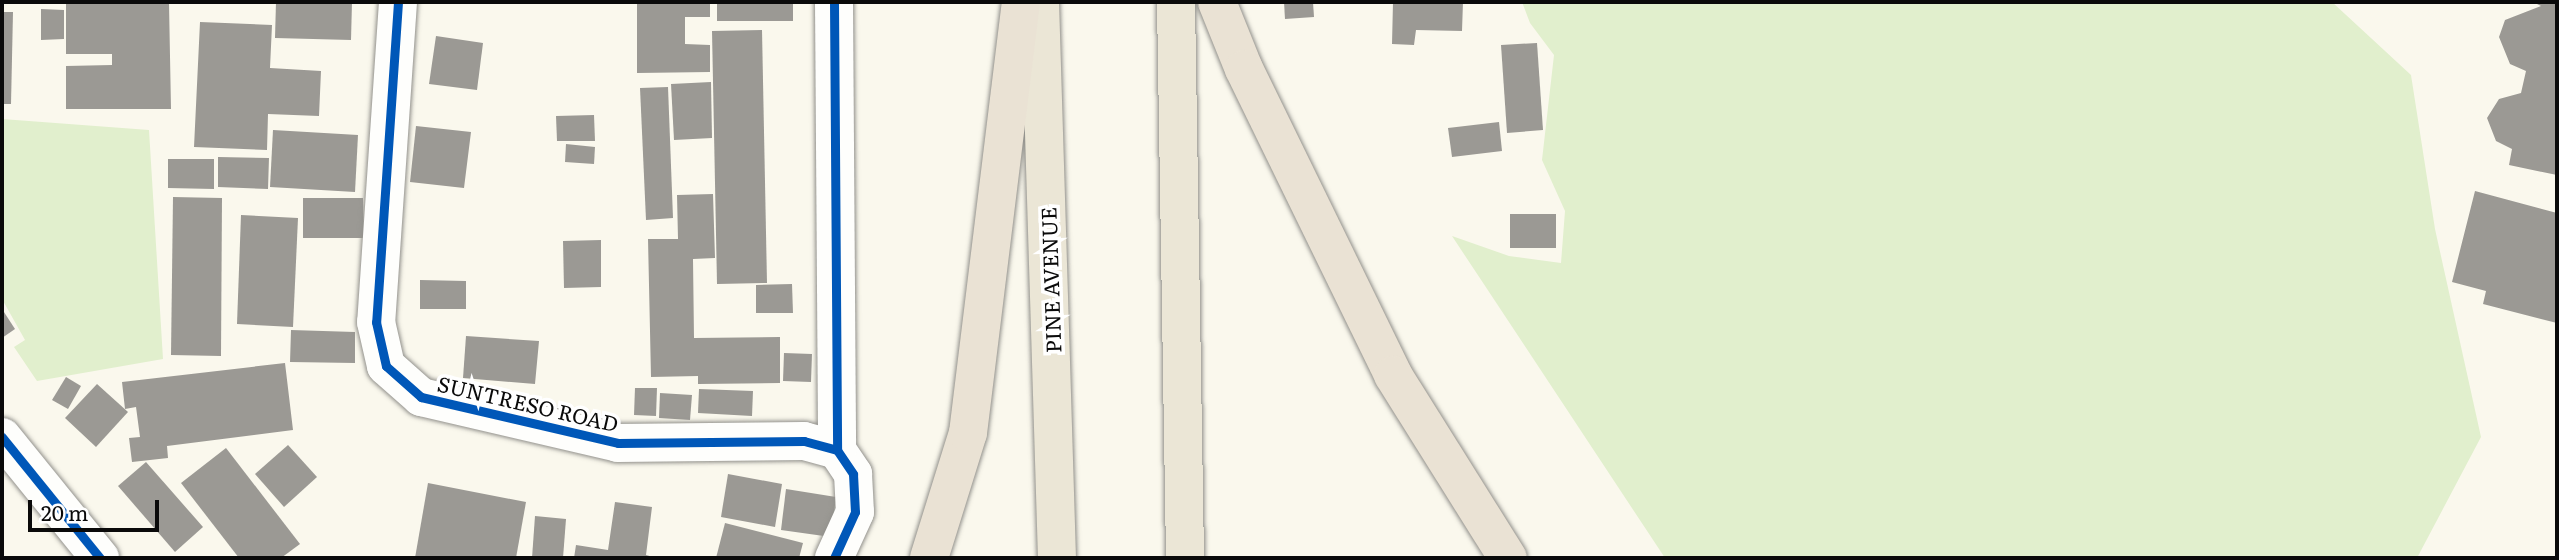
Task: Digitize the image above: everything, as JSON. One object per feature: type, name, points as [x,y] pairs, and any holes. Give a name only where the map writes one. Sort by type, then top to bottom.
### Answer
[{"type":"highway","points":[[929,558],[968,433],[1021,2]]},
{"type":"highway","points":[[1217,2],[1244,69],[1393,375],[1508,558]]},
{"type":"main road","name":"PINE AVENUE","points":[[1040,2],[1057,558]]},
{"type":"main road","points":[[1176,2],[1185,558]]},
{"type":"street","name":"SUNTRESO ROAD","points":[[398,2],[376,321],[387,366],[421,397],[618,443],[804,441],[837,450]]},
{"type":"street","points":[[834,2],[837,450],[853,474],[855,512],[834,558]]},
{"type":"street","points":[[2,437],[100,558]]},
{"type":"green space","points":[[1522,2],[2332,2],[2411,75],[2435,229],[2481,437],[2417,558],[1665,558],[1452,236],[1509,256],[1561,263],[1565,211],[1542,160],[1554,55],[1530,23]]},
{"type":"green space","points":[[2,119],[149,130],[163,359],[37,381],[14,347],[25,340],[2,299]]},
{"type":"building","points":[[276,2],[352,2],[351,40],[275,38]]},
{"type":"building","points":[[637,2],[710,2],[710,17],[685,17],[685,44],[710,45],[710,72],[637,73]]},
{"type":"building","points":[[717,2],[793,2],[793,21],[717,21]]},
{"type":"building","points":[[1284,2],[1313,2],[1314,17],[1285,19]]},
{"type":"building","points":[[1393,2],[1463,2],[1462,31],[1416,30],[1414,45],[1392,44]]},
{"type":"building","points":[[2533,2],[2557,2],[2557,175],[2509,165],[2512,149],[2496,141],[2487,118],[2499,99],[2521,93],[2526,71],[2510,64],[2499,37],[2505,20],[2541,6]]},
{"type":"building","points":[[66,3],[169,3],[171,109],[66,109],[66,66],[112,65],[112,54],[66,54]]},
{"type":"building","points":[[41,9],[64,10],[64,39],[41,40]]},
{"type":"building","points":[[2,12],[13,12],[11,104],[2,104]]},
{"type":"building","points":[[200,22],[272,25],[270,68],[321,71],[319,116],[268,114],[267,150],[194,147]]},
{"type":"building","points":[[762,30],[767,283],[717,284],[712,31]]},
{"type":"building","points":[[436,36],[483,43],[477,90],[429,84]]},
{"type":"building","points":[[1537,43],[1543,130],[1507,133],[1501,45]]},
{"type":"building","points":[[711,82],[712,138],[674,140],[671,84]]},
{"type":"building","points":[[668,87],[673,218],[646,220],[640,88]]},
{"type":"building","points":[[594,115],[595,141],[557,141],[556,116]]},
{"type":"building","points":[[1499,122],[1502,151],[1452,157],[1448,128]]},
{"type":"building","points":[[416,126],[471,132],[464,188],[410,182]]},
{"type":"building","points":[[273,130],[358,135],[355,192],[270,187]]},
{"type":"building","points":[[566,144],[595,147],[594,164],[565,162]]},
{"type":"building","points":[[218,157],[269,158],[268,189],[218,187]]},
{"type":"building","points":[[168,159],[214,159],[214,189],[168,188]]},
{"type":"building","points":[[2475,191],[2557,213],[2557,323],[2483,304],[2486,291],[2452,282]]},
{"type":"building","points":[[713,194],[715,258],[693,259],[694,338],[780,337],[780,383],[698,384],[698,376],[651,377],[648,239],[678,239],[677,195]]},
{"type":"building","points":[[173,197],[222,198],[221,356],[171,355]]},
{"type":"building","points":[[303,198],[363,198],[364,238],[303,238]]},
{"type":"building","points":[[1510,214],[1556,214],[1556,248],[1510,248]]},
{"type":"building","points":[[241,215],[298,218],[293,327],[237,324]]},
{"type":"building","points":[[601,240],[601,287],[564,288],[563,241]]},
{"type":"building","points":[[420,280],[466,281],[466,309],[420,309]]},
{"type":"building","points":[[792,284],[793,313],[756,313],[756,285]]},
{"type":"building","points":[[2,309],[15,329],[2,338]]},
{"type":"building","points":[[291,330],[355,332],[355,363],[290,362]]},
{"type":"building","points":[[466,336],[539,341],[535,384],[463,378]]},
{"type":"building","points":[[784,353],[812,354],[811,382],[783,381]]},
{"type":"building","points":[[285,363],[293,430],[167,446],[168,458],[132,462],[129,438],[140,437],[136,407],[125,409],[122,382]]},
{"type":"building","points":[[66,377],[81,386],[68,409],[52,400]]},
{"type":"building","points":[[97,384],[128,412],[96,447],[65,418]]},
{"type":"building","points":[[635,388],[657,388],[656,416],[634,415]]},
{"type":"building","points":[[699,389],[753,391],[752,416],[698,413]]},
{"type":"building","points":[[660,393],[692,395],[690,420],[659,418]]},
{"type":"building","points":[[288,445],[317,477],[284,507],[255,474]]},
{"type":"building","points":[[226,448],[300,544],[281,558],[239,558],[181,483]]},
{"type":"building","points":[[146,462],[203,527],[175,552],[118,486]]},
{"type":"building","points":[[728,474],[782,484],[775,527],[721,517]]},
{"type":"building","points":[[428,483],[526,502],[516,558],[415,558]]},
{"type":"building","points":[[786,489],[836,497],[831,537],[781,530]]},
{"type":"building","points":[[615,502],[652,507],[646,555],[657,558],[574,558],[576,545],[608,550]]},
{"type":"building","points":[[535,516],[566,519],[563,558],[532,558]]},
{"type":"building","points":[[725,523],[803,543],[799,558],[716,558]]},
{"type":"cycle path","points":[[398,2],[376,322],[386,366],[421,397],[618,443],[804,441],[837,450],[853,474],[855,512],[834,558]]},
{"type":"cycle path","points":[[834,2],[837,450]]},
{"type":"cycle path","points":[[2,437],[100,558]]}]
